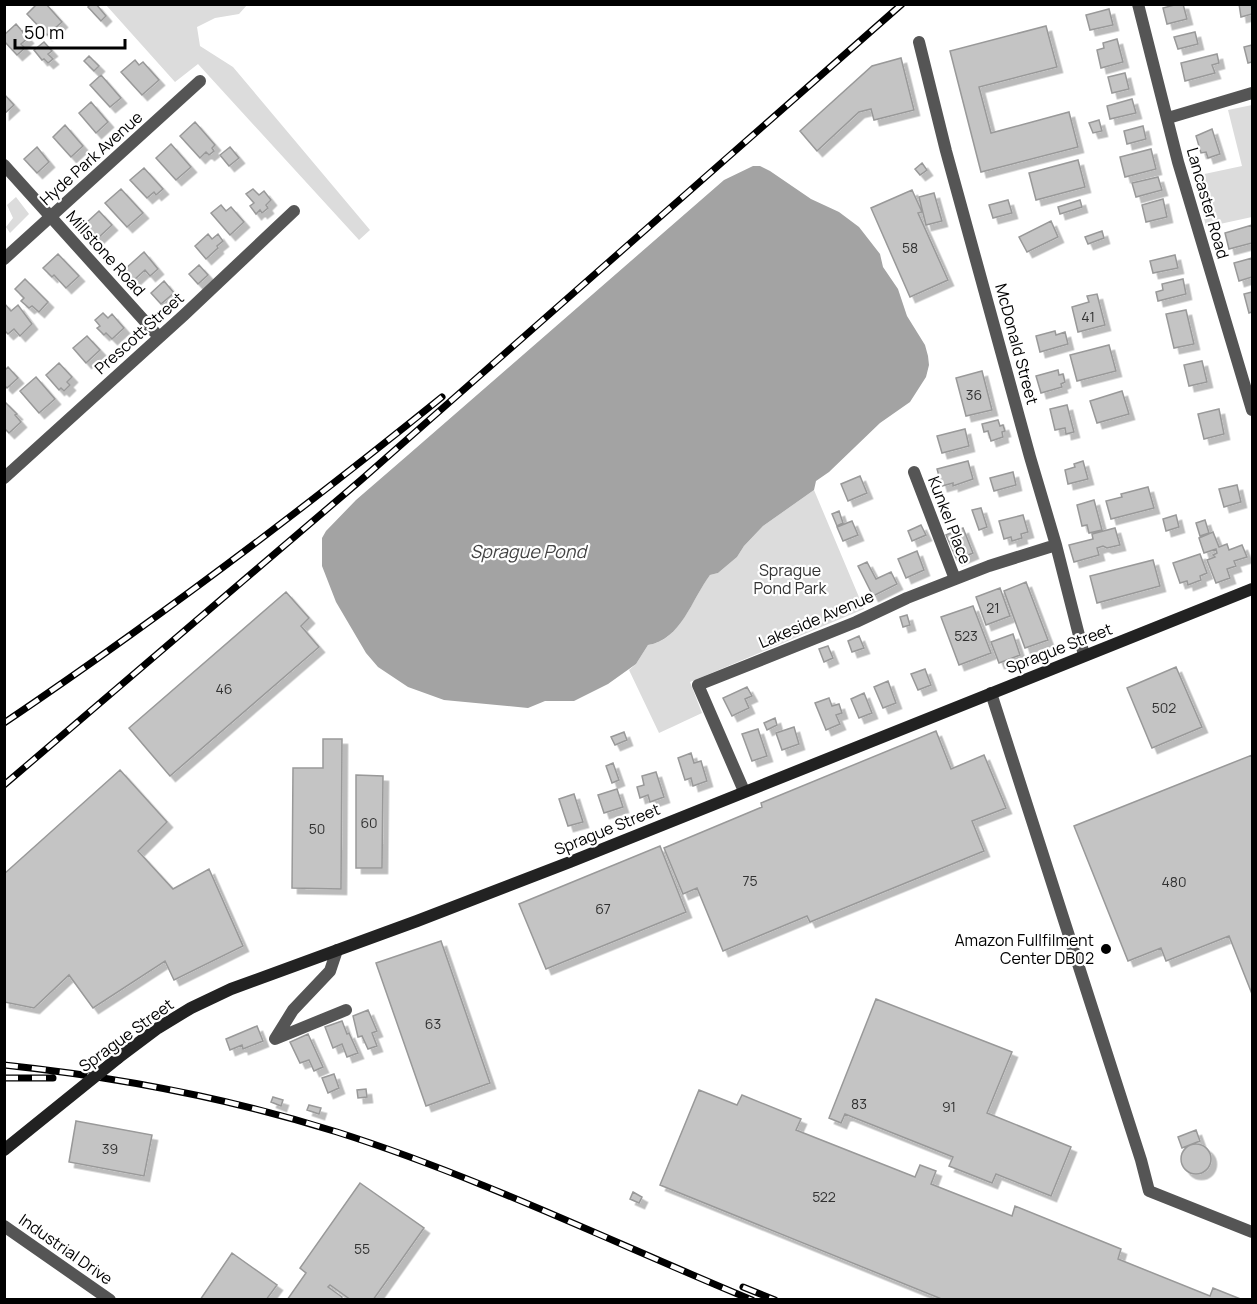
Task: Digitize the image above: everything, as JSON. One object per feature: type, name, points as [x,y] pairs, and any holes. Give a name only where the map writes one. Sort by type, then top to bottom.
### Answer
[{"type":"main road","name":"Sprague Street","points":[[4,1150],[158,1028],[211,998],[427,917],[1252,589]]},
{"type":"street","name":"Lancaster Road","points":[[1138,4],[1178,162],[1252,410]]},
{"type":"street","name":"McDonald Street","points":[[919,42],[946,151],[1056,545],[1084,655]]},
{"type":"street","name":"Hyde Park Avenue","points":[[4,259],[200,81]]},
{"type":"street","points":[[1168,118],[1252,93]]},
{"type":"street","name":"Millstone Road","points":[[4,165],[159,337]]},
{"type":"street","name":"Prescott Street","points":[[4,478],[294,211]]},
{"type":"street","name":"Kunkel Place","points":[[914,472],[955,579]]},
{"type":"street","name":"Lakeside Avenue","points":[[744,791],[698,685],[856,622],[955,579],[1056,545]]},
{"type":"street","points":[[991,693],[1149,1191],[1252,1232]]},
{"type":"street","points":[[337,950],[330,971],[293,1010],[275,1039],[346,1010]]},
{"type":"street","name":"Industrial Drive","points":[[4,1226],[110,1299]]},
{"type":"green space","points":[[106,5],[247,5],[239,14],[215,18],[197,27],[200,46],[233,67],[370,230],[359,240],[198,64],[175,82]]},
{"type":"green space","points":[[1252,105],[1252,217],[1206,227],[1195,176],[1242,166],[1228,110]]},
{"type":"green space","points":[[16,197],[29,214],[10,233],[6,227],[13,218],[7,205]]},
{"type":"green space","name":"Sprague Pond Park","points":[[814,490],[864,609],[690,682],[702,713],[659,733],[629,670],[636,664],[648,645],[659,642],[677,627],[710,575],[718,573],[737,557],[763,526]]},
{"type":"water","name":"Sprague Pond","points":[[753,166],[760,166],[770,171],[811,199],[839,212],[859,227],[880,254],[883,267],[898,289],[907,316],[925,345],[928,356],[929,365],[926,377],[910,402],[880,423],[829,472],[816,481],[814,490],[763,526],[737,557],[718,573],[710,575],[685,617],[669,635],[659,642],[648,645],[636,664],[608,684],[574,701],[545,701],[528,708],[444,700],[408,687],[378,667],[366,653],[336,602],[322,566],[322,538],[326,531],[356,500],[724,180]]},
{"type":"building","points":[[37,4],[46,4],[62,22],[47,35],[27,14]]},
{"type":"building","points":[[96,4],[106,16],[101,21],[88,7]]},
{"type":"building","points":[[1183,4],[1187,19],[1167,24],[1163,8]]},
{"type":"building","points":[[1239,4],[1252,4],[1252,14],[1241,17]]},
{"type":"building","points":[[1109,9],[1113,25],[1090,30],[1086,15]]},
{"type":"building","points":[[16,24],[28,38],[21,44],[25,48],[17,55],[4,41],[4,35]]},
{"type":"building","points":[[1046,26],[1057,67],[979,87],[991,133],[1069,112],[1078,147],[981,172],[950,51]]},
{"type":"building","points":[[1195,32],[1198,44],[1178,49],[1174,37]]},
{"type":"building","points":[[1117,39],[1123,62],[1101,68],[1097,50],[1104,48],[1103,43]]},
{"type":"building","points":[[44,42],[52,51],[48,54],[53,59],[48,63],[42,60],[34,50]]},
{"type":"building","points":[[1252,45],[1252,62],[1248,63],[1244,47]]},
{"type":"building","points":[[1217,54],[1219,63],[1212,65],[1215,73],[1185,81],[1181,63]]},
{"type":"building","points":[[89,56],[99,66],[94,71],[84,61]]},
{"type":"building","points":[[901,58],[914,110],[874,120],[871,109],[859,112],[817,151],[800,131],[872,66]]},
{"type":"building","points":[[135,60],[139,65],[143,62],[159,80],[142,95],[121,72]]},
{"type":"building","points":[[1125,73],[1129,89],[1112,93],[1108,77]]},
{"type":"building","points":[[101,75],[121,98],[110,107],[90,85]]},
{"type":"building","points":[[4,94],[14,105],[4,114]]},
{"type":"building","points":[[1132,99],[1136,113],[1110,119],[1107,106]]},
{"type":"building","points":[[91,102],[108,122],[96,133],[79,113]]},
{"type":"building","points":[[1099,120],[1102,131],[1093,133],[1089,123]]},
{"type":"building","points":[[195,122],[215,145],[212,148],[214,151],[209,155],[206,152],[200,158],[180,136]]},
{"type":"building","points":[[65,125],[83,146],[71,157],[53,137]]},
{"type":"building","points":[[1143,126],[1146,139],[1127,144],[1124,131]]},
{"type":"building","points":[[1212,129],[1220,154],[1208,158],[1206,152],[1201,153],[1196,136]]},
{"type":"building","points":[[171,144],[191,167],[176,180],[156,158]]},
{"type":"building","points":[[37,147],[49,162],[37,173],[24,159]]},
{"type":"building","points":[[230,147],[239,158],[229,166],[220,155]]},
{"type":"building","points":[[1151,149],[1156,169],[1125,177],[1120,157]]},
{"type":"building","points":[[1078,160],[1085,187],[1036,200],[1029,173]]},
{"type":"building","points":[[922,163],[927,170],[920,175],[915,169]]},
{"type":"building","points":[[144,168],[163,189],[147,198],[130,180]]},
{"type":"building","points":[[1158,177],[1162,190],[1136,197],[1132,183]]},
{"type":"building","points":[[121,189],[143,213],[127,227],[105,203]]},
{"type":"building","points":[[253,189],[259,195],[264,191],[271,200],[266,205],[268,208],[262,213],[260,210],[256,214],[250,206],[254,203],[246,194]]},
{"type":"building","points":[[912,190],[922,212],[918,213],[948,280],[910,297],[871,208]]},
{"type":"building","points":[[934,193],[942,221],[926,225],[919,197]]},
{"type":"building","points":[[1163,199],[1167,217],[1146,222],[1142,205]]},
{"type":"building","points":[[1008,200],[1012,213],[993,218],[989,205]]},
{"type":"building","points":[[1080,200],[1082,207],[1060,214],[1058,207]]},
{"type":"building","points":[[221,205],[226,211],[231,207],[244,222],[230,235],[211,213]]},
{"type":"building","points":[[99,211],[112,225],[98,238],[85,224]]},
{"type":"building","points":[[1051,221],[1058,237],[1027,252],[1019,237]]},
{"type":"building","points":[[1252,225],[1252,243],[1229,249],[1225,233]]},
{"type":"building","points":[[1102,231],[1104,238],[1088,244],[1085,237]]},
{"type":"building","points":[[208,234],[212,239],[218,234],[223,241],[206,259],[195,246]]},
{"type":"building","points":[[144,252],[158,269],[150,276],[145,270],[134,280],[125,269]]},
{"type":"building","points":[[58,254],[79,276],[66,288],[54,275],[52,277],[43,268]]},
{"type":"building","points":[[1175,255],[1178,268],[1153,273],[1150,261]]},
{"type":"building","points":[[1252,258],[1252,277],[1239,281],[1234,263]]},
{"type":"building","points":[[199,265],[208,275],[198,284],[189,274]]},
{"type":"building","points":[[25,279],[48,302],[39,312],[32,306],[29,308],[21,301],[24,298],[15,289]]},
{"type":"building","points":[[1183,279],[1186,294],[1158,301],[1156,292],[1163,290],[1162,284]]},
{"type":"building","points":[[164,281],[174,293],[161,304],[151,293]]},
{"type":"building","points":[[1252,292],[1252,312],[1249,313],[1244,294]]},
{"type":"building","points":[[1097,294],[1105,325],[1078,332],[1072,307],[1089,302],[1087,296]]},
{"type":"building","points":[[4,303],[11,311],[18,305],[32,324],[20,336],[14,329],[8,334],[4,330]]},
{"type":"building","points":[[1186,310],[1194,344],[1174,348],[1166,314]]},
{"type":"building","points":[[103,313],[108,318],[112,314],[124,328],[112,339],[97,328],[100,326],[95,320]]},
{"type":"building","points":[[1055,331],[1056,335],[1065,332],[1068,344],[1040,352],[1036,336]]},
{"type":"building","points":[[87,336],[100,350],[86,363],[73,348]]},
{"type":"building","points":[[1109,345],[1116,371],[1077,381],[1070,355]]},
{"type":"building","points":[[1202,361],[1207,382],[1189,386],[1184,365]]},
{"type":"building","points":[[59,363],[72,377],[67,382],[70,385],[64,391],[61,388],[59,390],[46,375]]},
{"type":"building","points":[[8,367],[18,378],[7,388],[4,385],[4,371]]},
{"type":"building","points":[[1058,370],[1059,375],[1063,374],[1065,382],[1061,384],[1062,387],[1041,393],[1036,376]]},
{"type":"building","points":[[982,371],[992,410],[966,416],[956,378]]},
{"type":"building","points":[[36,377],[55,399],[39,413],[20,391]]},
{"type":"building","points":[[1122,391],[1129,414],[1097,423],[1090,401]]},
{"type":"building","points":[[4,401],[17,414],[15,415],[21,422],[9,433],[4,428]]},
{"type":"building","points":[[1067,405],[1074,432],[1066,434],[1065,428],[1055,430],[1050,409]]},
{"type":"building","points":[[1219,409],[1224,434],[1204,439],[1198,414]]},
{"type":"building","points":[[998,420],[1005,431],[1002,432],[1003,437],[991,441],[988,431],[984,432],[982,424]]},
{"type":"building","points":[[965,429],[969,446],[942,453],[937,436]]},
{"type":"building","points":[[968,461],[973,479],[953,486],[953,483],[942,486],[937,469]]},
{"type":"building","points":[[1083,461],[1088,479],[1068,484],[1065,470]]},
{"type":"building","points":[[1013,472],[1016,485],[994,491],[990,478]]},
{"type":"building","points":[[860,476],[867,493],[848,501],[841,484]]},
{"type":"building","points":[[1237,485],[1241,502],[1224,507],[1219,489]]},
{"type":"building","points":[[1148,487],[1154,508],[1111,519],[1106,501],[1122,497],[1121,494]]},
{"type":"building","points":[[1094,500],[1102,530],[1089,533],[1087,525],[1082,526],[1077,505]]},
{"type":"building","points":[[981,508],[987,527],[979,530],[972,510]]},
{"type":"building","points":[[839,511],[843,523],[837,526],[832,514]]},
{"type":"building","points":[[1023,515],[1028,532],[1021,534],[1022,538],[1012,541],[1011,537],[1004,539],[999,521]]},
{"type":"building","points":[[1176,515],[1179,527],[1166,531],[1163,519]]},
{"type":"building","points":[[1205,520],[1209,533],[1200,536],[1196,523]]},
{"type":"building","points":[[852,521],[858,535],[843,541],[837,527]]},
{"type":"building","points":[[921,525],[926,535],[912,541],[908,531]]},
{"type":"building","points":[[963,528],[973,553],[957,560],[946,535]]},
{"type":"building","points":[[1115,528],[1120,545],[1097,548],[1099,555],[1074,562],[1069,545],[1093,539],[1092,534]]},
{"type":"building","points":[[1213,532],[1219,547],[1227,544],[1229,550],[1242,545],[1247,557],[1234,561],[1236,566],[1227,569],[1230,578],[1216,583],[1207,560],[1215,557],[1213,555],[1217,553],[1216,549],[1204,553],[1199,538]]},
{"type":"building","points":[[917,551],[924,570],[906,578],[898,559]]},
{"type":"building","points":[[1200,554],[1207,573],[1200,576],[1201,580],[1188,585],[1187,581],[1180,583],[1173,563]]},
{"type":"building","points":[[1153,560],[1160,586],[1097,603],[1090,576]]},
{"type":"building","points":[[867,562],[876,579],[891,572],[897,584],[873,596],[858,566]]},
{"type":"building","points":[[1026,582],[1048,640],[1025,648],[1004,591]]},
{"type":"building","points":[[1000,588],[1010,616],[986,625],[976,597]]},
{"type":"building","points":[[286,592],[309,618],[301,626],[319,647],[170,776],[129,728]]},
{"type":"building","points":[[973,606],[991,653],[959,665],[941,617]]},
{"type":"building","points":[[907,615],[910,625],[903,627],[900,617]]},
{"type":"building","points":[[1013,634],[1020,655],[999,663],[991,642]]},
{"type":"building","points":[[859,636],[864,648],[852,652],[848,641]]},
{"type":"building","points":[[828,646],[833,658],[824,662],[819,649]]},
{"type":"building","points":[[1176,667],[1202,727],[1152,748],[1127,688]]},
{"type":"building","points":[[925,669],[931,685],[918,690],[911,674]]},
{"type":"building","points":[[888,681],[896,703],[883,708],[874,687]]},
{"type":"building","points":[[747,687],[752,696],[745,699],[749,708],[732,716],[723,698]]},
{"type":"building","points":[[864,693],[872,713],[859,718],[851,699]]},
{"type":"building","points":[[829,698],[832,706],[839,704],[842,713],[836,715],[840,724],[826,730],[815,703]]},
{"type":"building","points":[[775,718],[777,725],[767,730],[764,723]]},
{"type":"building","points":[[794,727],[799,744],[782,750],[776,733]]},
{"type":"building","points":[[758,729],[767,756],[752,761],[742,734]]},
{"type":"building","points":[[936,731],[951,769],[984,755],[1006,808],[972,821],[984,851],[810,922],[807,916],[723,951],[697,888],[683,894],[664,848],[762,807],[761,803]]},
{"type":"building","points":[[624,732],[627,740],[615,745],[611,737]]},
{"type":"building","points":[[323,739],[342,739],[341,889],[292,888],[293,768],[323,768]]},
{"type":"building","points":[[691,753],[694,763],[701,761],[707,781],[693,786],[691,778],[685,780],[678,758]]},
{"type":"building","points":[[1252,755],[1252,994],[1229,936],[1166,961],[1161,948],[1128,961],[1074,826]]},
{"type":"building","points":[[613,763],[619,780],[612,783],[606,766]]},
{"type":"building","points":[[120,770],[167,822],[138,851],[173,889],[209,869],[243,946],[174,980],[165,961],[93,1008],[69,975],[34,1008],[4,1002],[4,874]]},
{"type":"building","points":[[656,772],[664,797],[650,802],[648,795],[640,798],[637,787],[644,785],[642,776]]},
{"type":"building","points":[[356,775],[383,776],[382,868],[356,868]]},
{"type":"building","points":[[617,789],[623,807],[604,813],[598,795]]},
{"type":"building","points":[[574,794],[583,822],[568,826],[559,799]]},
{"type":"building","points":[[660,846],[686,912],[546,969],[519,904]]},
{"type":"building","points":[[441,941],[490,1083],[426,1106],[376,963]]},
{"type":"building","points":[[876,999],[1012,1052],[987,1113],[1071,1147],[1051,1196],[996,1174],[992,1183],[949,1166],[953,1157],[845,1114],[841,1123],[829,1118]]},
{"type":"building","points":[[368,1010],[377,1031],[372,1033],[377,1046],[368,1049],[362,1036],[358,1037],[353,1016]]},
{"type":"building","points":[[342,1021],[358,1053],[347,1057],[342,1044],[333,1048],[325,1027]]},
{"type":"building","points":[[257,1026],[263,1041],[243,1049],[242,1045],[230,1050],[226,1039]]},
{"type":"building","points":[[308,1034],[323,1067],[314,1071],[309,1060],[300,1063],[290,1042]]},
{"type":"building","points":[[334,1074],[339,1088],[328,1093],[322,1078]]},
{"type":"building","points":[[366,1089],[367,1097],[358,1098],[357,1090]]},
{"type":"building","points":[[699,1090],[737,1105],[742,1095],[801,1119],[796,1130],[915,1177],[920,1165],[936,1171],[931,1184],[1012,1216],[1015,1206],[1121,1249],[1118,1259],[1210,1296],[1213,1288],[1243,1300],[944,1300],[660,1185]]},
{"type":"building","points":[[273,1097],[283,1100],[281,1106],[271,1102]]},
{"type":"building","points":[[309,1105],[321,1108],[319,1114],[307,1110]]},
{"type":"building","points":[[76,1121],[152,1135],[144,1176],[69,1162]]},
{"type":"building","points":[[1196,1130],[1200,1141],[1182,1148],[1178,1137]]},
{"type":"building","points":[[1196,1144],[1202,1145],[1210,1153],[1210,1165],[1202,1173],[1196,1174],[1190,1173],[1182,1165],[1181,1159],[1182,1153],[1190,1145]]},
{"type":"building","points":[[360,1183],[424,1228],[373,1300],[351,1300],[330,1285],[328,1287],[342,1297],[341,1300],[287,1300],[306,1273],[300,1268]]},
{"type":"building","points":[[633,1192],[642,1197],[639,1203],[630,1199]]},
{"type":"building","points":[[232,1253],[277,1285],[266,1300],[200,1300]]},
{"type":"railway","points":[[4,785],[361,480],[902,4]]},
{"type":"railway","points":[[4,723],[227,564],[442,397]]},
{"type":"railway","points":[[4,1065],[172,1090],[255,1109],[337,1132],[494,1190],[752,1300]]},
{"type":"railway","points":[[4,1078],[53,1078]]},
{"type":"railway","points":[[743,1287],[775,1300]]},
{"type":"place","name":"Amazon Fullfilment Center DB02","points":[[1106,949]]}]
